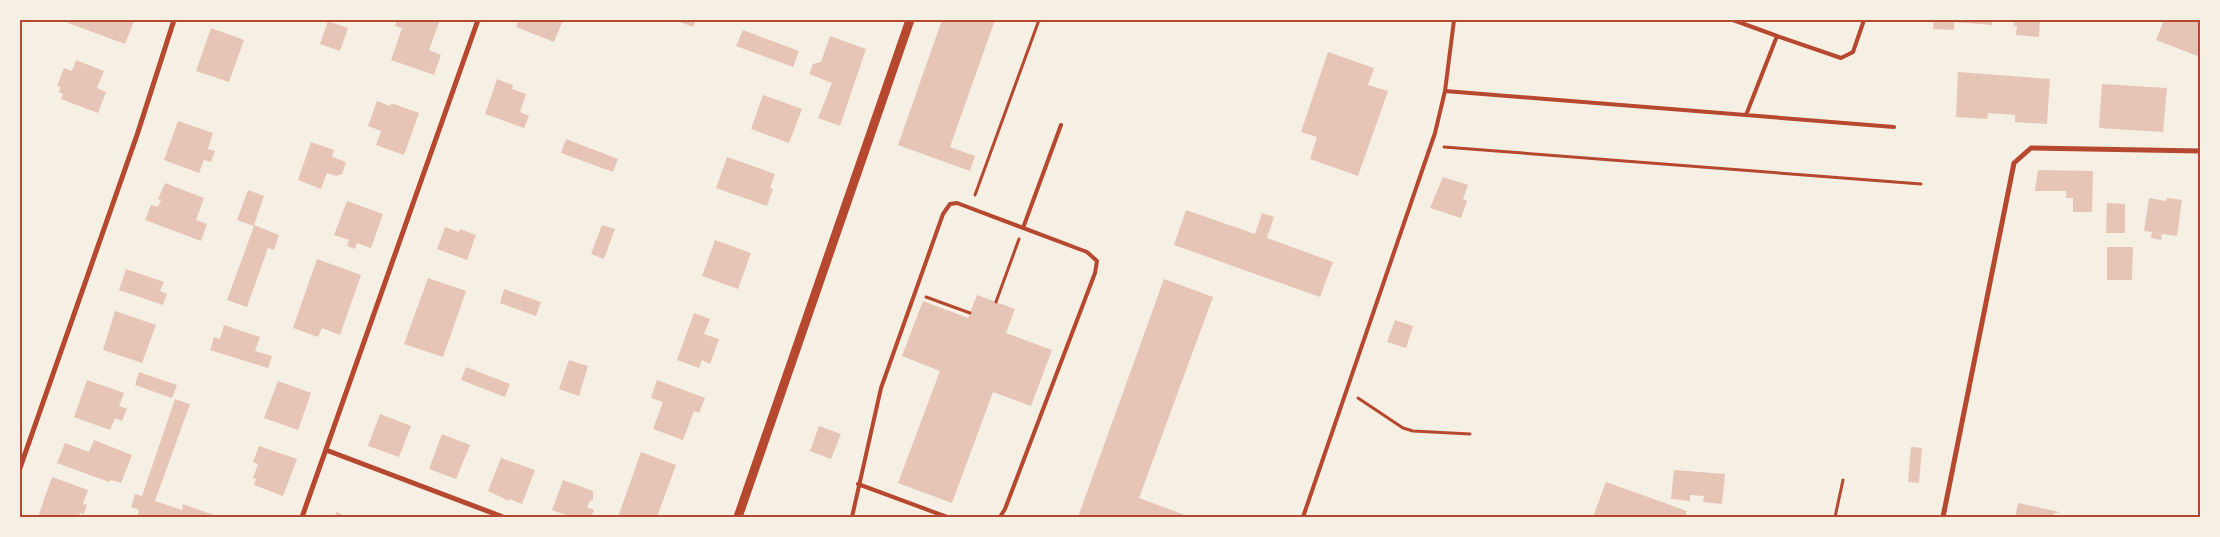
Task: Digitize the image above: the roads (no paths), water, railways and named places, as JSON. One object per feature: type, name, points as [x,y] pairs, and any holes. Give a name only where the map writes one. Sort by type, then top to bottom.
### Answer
[{"type":"street","points":[[20,468],[134,144],[174,20]]},
{"type":"street","points":[[302,517],[478,20]]},
{"type":"street","points":[[738,517],[910,20]]},
{"type":"street","points":[[1943,517],[2014,163],[2031,148],[2200,151]]},
{"type":"street","points":[[326,450],[503,517]]},
{"type":"lane","points":[[1302,517],[1431,146],[1445,91],[1454,20]]},
{"type":"lane","points":[[1733,20],[1841,58],[1853,52],[1864,20]]},
{"type":"lane","points":[[1746,115],[1777,36]]},
{"type":"lane","points":[[1445,91],[1894,127]]},
{"type":"lane","points":[[1023,228],[1061,125]]},
{"type":"lane","points":[[852,517],[881,388],[946,208],[950,204],[957,204],[1087,252],[1097,261],[1097,267],[1005,509],[1000,517]]},
{"type":"lane","points":[[858,484],[947,517]]}]
